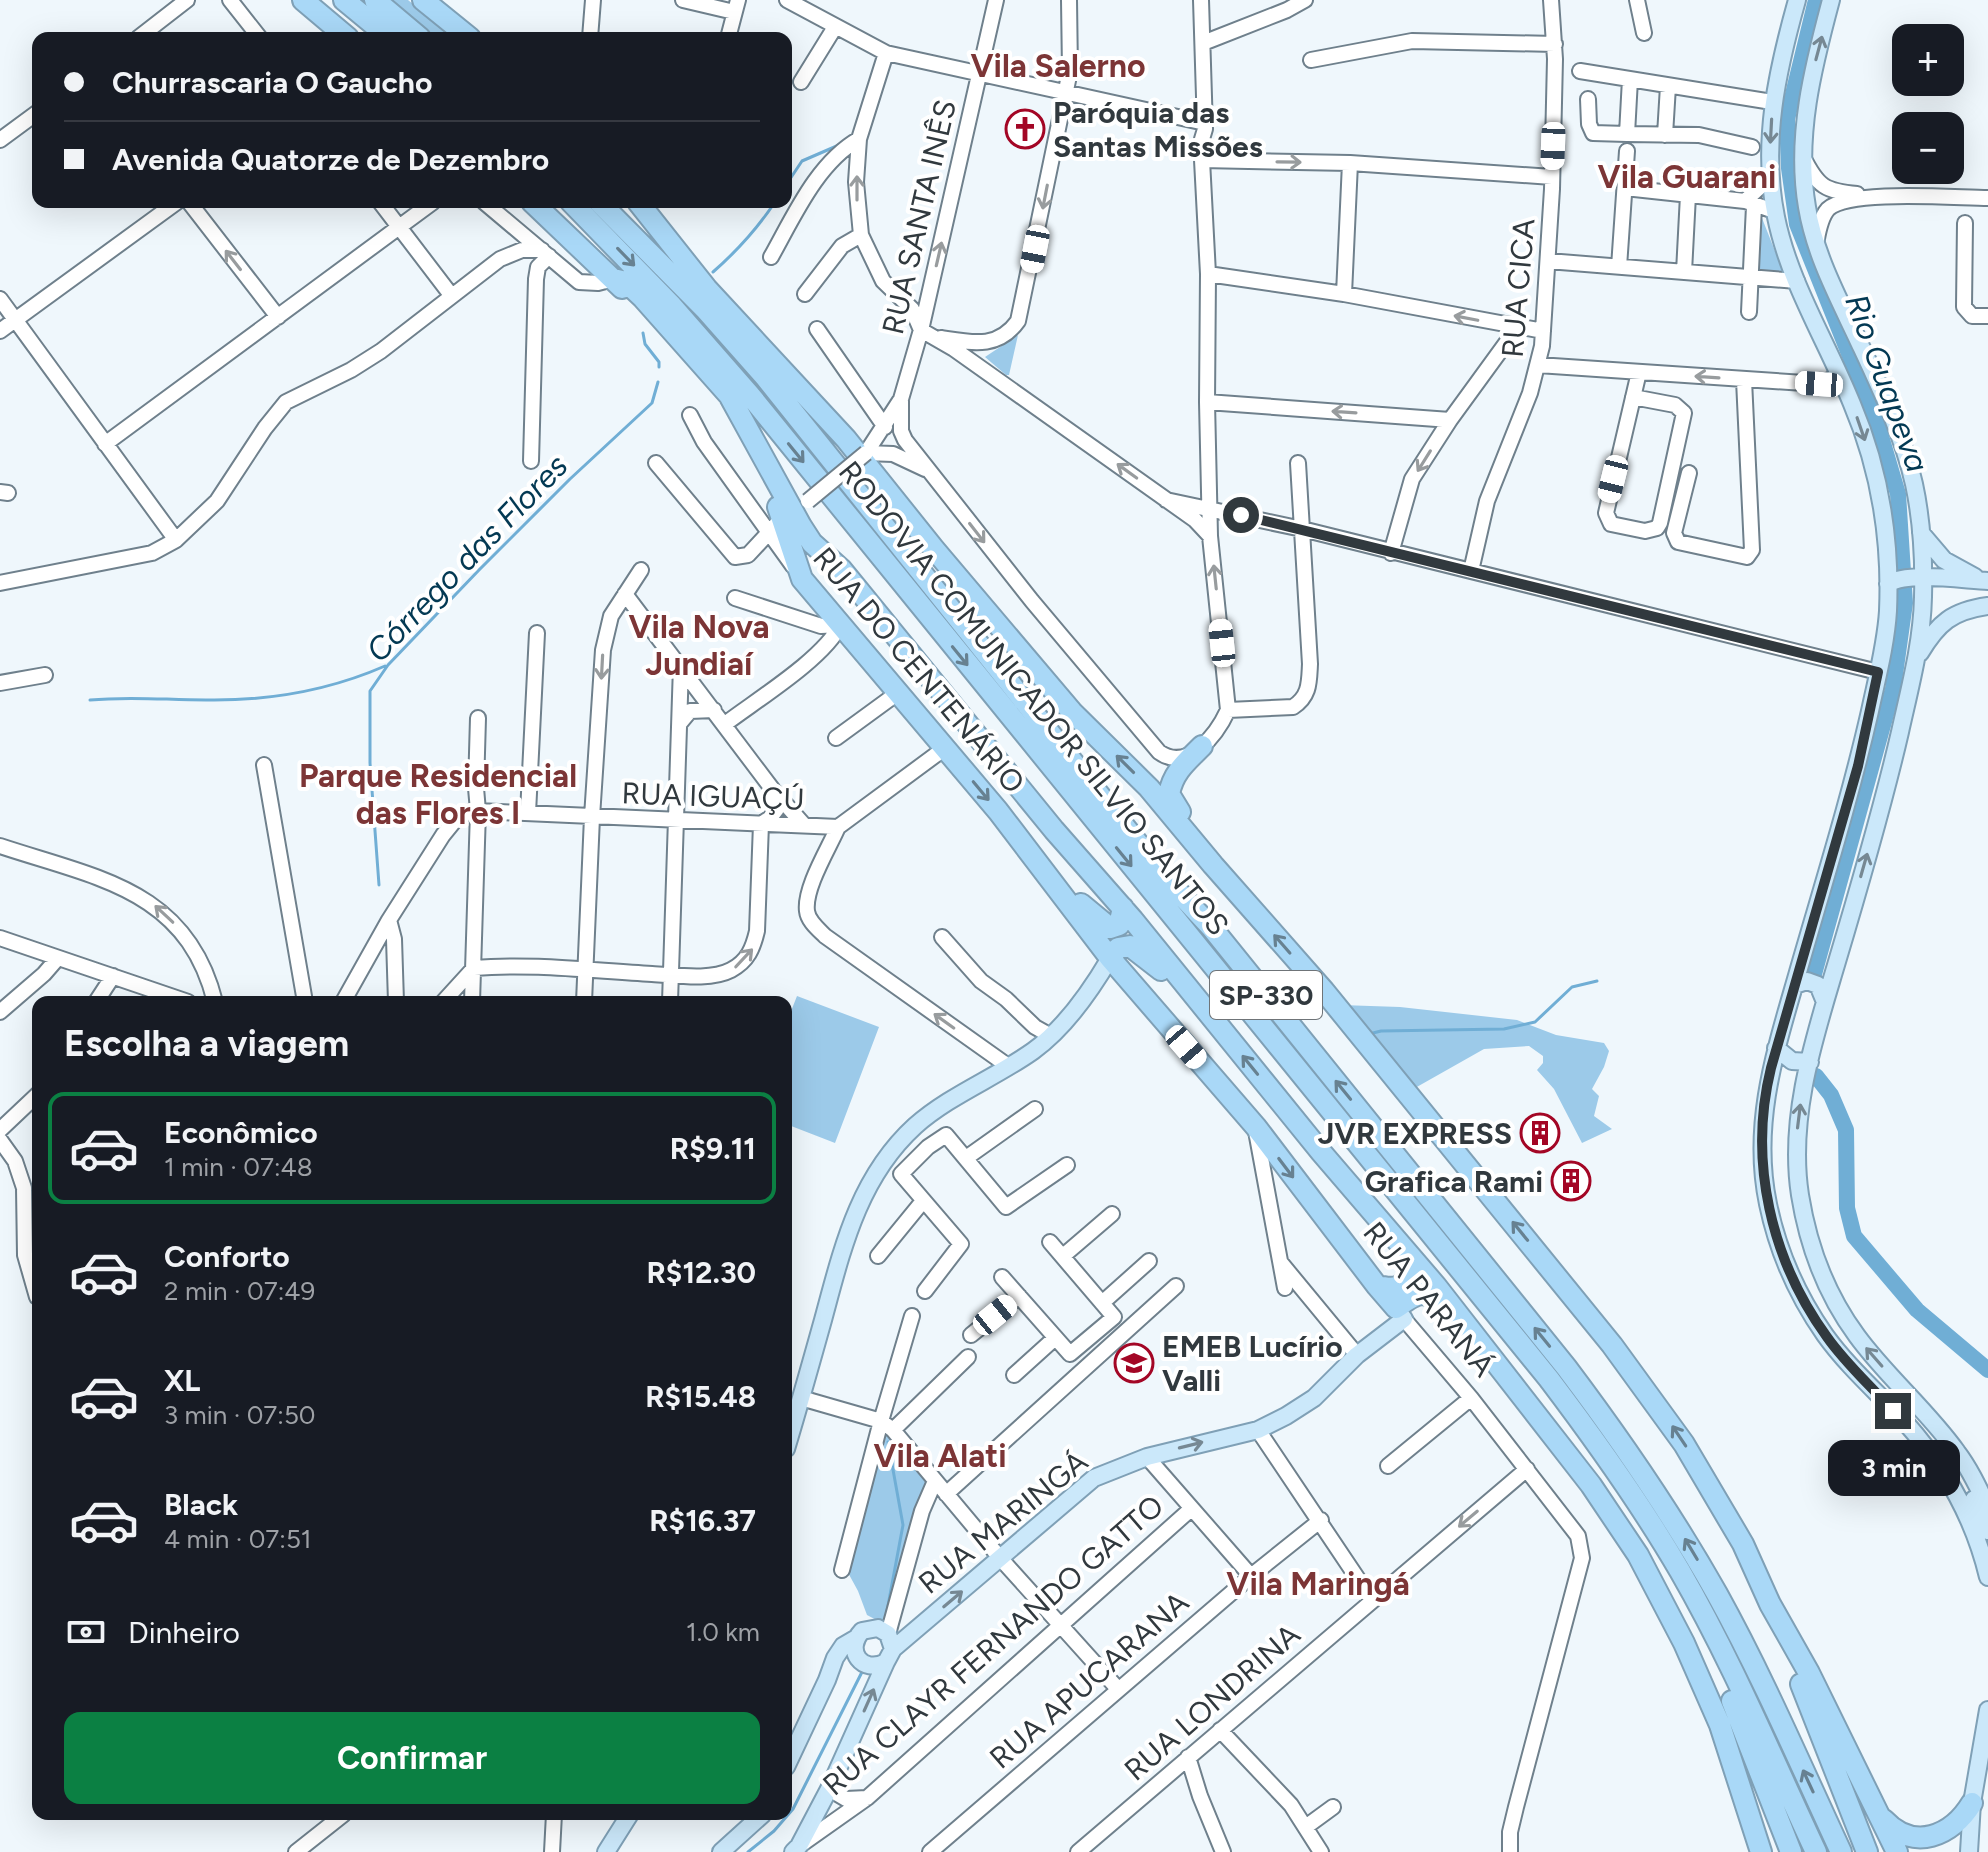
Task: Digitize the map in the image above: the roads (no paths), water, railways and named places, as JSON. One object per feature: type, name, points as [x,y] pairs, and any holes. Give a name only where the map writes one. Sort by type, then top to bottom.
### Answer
[{"type":"highway","points":[[303,0],[341,32]]},
{"type":"highway","points":[[344,0],[383,32]]},
{"type":"highway","points":[[375,0],[413,32]]},
{"type":"highway","points":[[423,0],[463,32]]},
{"type":"highway","points":[[538,208],[613,279],[715,389],[796,513],[812,543],[842,570],[1054,830],[1123,908],[1436,1286],[1591,1485],[1645,1567],[1704,1686],[1761,1852]]},
{"type":"highway","name":"RODOVIA COMUNICADOR SILVIO SANTOS","points":[[577,208],[672,306],[749,394],[1549,1379],[1602,1450],[1680,1571],[1741,1690],[1816,1852]]},
{"type":"highway","name":"RODOVIA COMUNICADOR SILVIO SANTOS","points":[[605,208],[705,309],[775,388],[1168,881],[1212,928],[1408,1169],[1618,1436],[1719,1598],[1841,1852]]},
{"type":"highway","points":[[625,208],[705,309]]},
{"type":"highway","points":[[643,208],[707,289],[846,439],[1072,712],[1149,788],[1344,1015],[1627,1365],[1699,1467],[1743,1544],[1770,1604],[1867,1852]]},
{"type":"highway","points":[[796,513],[802,579]]},
{"type":"highway","name":"RUA DO CENTENÁRIO","points":[[802,579],[1033,856],[1110,958]]},
{"type":"highway","points":[[840,625],[835,605],[842,594],[867,603]]},
{"type":"highway","points":[[1202,746],[1179,768],[1169,794],[1173,804],[1208,846],[1213,865]]},
{"type":"highway","points":[[1033,856],[1086,910],[1110,928],[1119,925],[1123,908]]},
{"type":"highway","points":[[1110,958],[1123,945],[1141,952],[1213,1020]]},
{"type":"highway","name":"RUA PARANÁ","points":[[1110,958],[1256,1127],[1400,1314]]},
{"type":"highway","points":[[1390,1232],[1419,1281],[1414,1295],[1400,1314]]},
{"type":"highway","points":[[1377,1286],[1400,1288],[1411,1268]]},
{"type":"highway","points":[[1414,1295],[1426,1293],[1446,1302]]},
{"type":"highway","points":[[1770,1604],[1809,1673],[1897,1852]]},
{"type":"highway","points":[[1709,1628],[1730,1694],[1791,1852]]},
{"type":"highway","points":[[1876,1811],[1893,1829],[1904,1835],[1926,1837],[1946,1831],[1956,1824],[1972,1803]]},
{"type":"main road","points":[[1797,0],[1772,102],[1770,172],[1774,211],[1788,262],[1853,405],[1873,466],[1887,529],[1905,580],[1917,658]]},
{"type":"main road","points":[[1831,0],[1809,91],[1803,156],[1806,204],[1816,245],[1905,453],[1915,487],[1921,533],[1905,580],[1887,616],[1858,766],[1776,1048],[1764,1103],[1762,1134],[1767,1196],[1780,1250],[1806,1304],[1827,1338],[1926,1448],[1953,1488],[1971,1523],[1988,1577]]},
{"type":"main road","points":[[1921,533],[1944,560],[1986,581]]},
{"type":"main road","points":[[1905,580],[1986,581]]},
{"type":"main road","points":[[1988,606],[1967,609],[1950,617],[1939,626],[1917,658],[1890,773],[1810,1062],[1800,1106],[1797,1166],[1805,1219],[1830,1292],[1857,1336],[1956,1451],[1988,1508]]},
{"type":"main road","points":[[792,1429],[845,1239],[868,1186],[909,1133],[1051,1036],[1110,958]]},
{"type":"main road","points":[[1795,985],[1807,981],[1818,985],[1825,1002]]},
{"type":"main road","points":[[1776,1048],[1792,1061],[1810,1062]]},
{"type":"main road","name":"RUA MARINGÁ","points":[[889,1648],[1001,1559],[1094,1478],[1155,1455],[1258,1430],[1286,1416],[1314,1398],[1400,1314]]},
{"type":"main road","points":[[1893,1411],[1913,1407],[1949,1452],[1956,1451]]},
{"type":"main road","points":[[1953,1488],[1968,1488],[1988,1531]]},
{"type":"main road","points":[[792,1754],[840,1650],[862,1631],[872,1628],[889,1648]]},
{"type":"main road","points":[[855,1639],[854,1649],[858,1659],[874,1667],[889,1648]]},
{"type":"main road","points":[[796,1849],[829,1789],[889,1648]]},
{"type":"main road","points":[[827,1680],[848,1661],[858,1659]]},
{"type":"main road","points":[[1969,1852],[1972,1803],[1988,1710]]},
{"type":"main road","points":[[606,1852],[626,1820]]},
{"type":"main road","points":[[721,1852],[756,1820]]},
{"type":"street","points":[[146,32],[187,0]]},
{"type":"street","points":[[230,0],[255,32]]},
{"type":"street","points":[[590,32],[593,0]]},
{"type":"street","points":[[683,0],[736,6],[730,32]]},
{"type":"street","points":[[787,0],[886,53],[1205,126]]},
{"type":"street","name":"RUA SANTA INÊS","points":[[901,399],[921,330],[996,0]]},
{"type":"street","points":[[936,337],[964,342],[1000,339],[1018,321],[1066,93],[1071,54],[1069,0]]},
{"type":"street","points":[[901,399],[901,431],[929,471],[1032,601],[1159,752],[1168,758],[1179,759],[1202,746],[1215,734],[1228,710],[1210,536],[1206,212],[1212,201],[1206,160],[1211,141],[1205,126],[1201,0]]},
{"type":"street","points":[[1203,43],[1259,22],[1305,0]]},
{"type":"street","name":"RUA CICA","points":[[1471,571],[1487,501],[1538,365],[1543,331],[1552,177],[1555,44],[1551,0]]},
{"type":"street","points":[[1637,0],[1644,33]]},
{"type":"street","points":[[801,82],[835,27]]},
{"type":"street","points":[[1311,60],[1412,41],[1555,44]]},
{"type":"street","points":[[886,53],[859,139],[856,182],[861,235],[883,281],[912,309],[921,330],[936,337],[1195,520],[1210,536]]},
{"type":"street","points":[[1580,71],[1772,102]]},
{"type":"street","points":[[1627,134],[1630,79]]},
{"type":"street","points":[[1665,135],[1668,86]]},
{"type":"street","points":[[1588,99],[1589,124],[1593,133],[1699,135],[1752,147]]},
{"type":"street","points":[[0,140],[32,116]]},
{"type":"street","points":[[771,257],[794,215],[832,158],[859,139]]},
{"type":"street","points":[[1619,267],[1627,151]]},
{"type":"street","points":[[1803,156],[1816,181],[1837,193],[1869,197],[1988,198]]},
{"type":"street","points":[[1206,160],[1350,163],[1552,177]]},
{"type":"street","points":[[1344,294],[1350,163]]},
{"type":"street","points":[[1749,312],[1749,204],[1770,172]]},
{"type":"street","points":[[1625,188],[1749,204],[1774,211]]},
{"type":"street","points":[[1684,272],[1688,195]]},
{"type":"street","points":[[1816,245],[1827,211],[1837,203],[1869,197]]},
{"type":"street","points":[[0,331],[169,208]]},
{"type":"street","points":[[194,208],[278,317]]},
{"type":"street","points":[[384,208],[451,295]]},
{"type":"street","points":[[105,444],[425,208]]},
{"type":"street","points":[[492,208],[579,282],[598,283],[613,279]]},
{"type":"street","points":[[500,259],[510,241],[503,216]]},
{"type":"street","points":[[1965,223],[1964,307],[1972,316],[1988,316]]},
{"type":"street","points":[[805,294],[842,246],[861,235]]},
{"type":"street","points":[[0,583],[140,556],[176,540],[217,501],[286,402],[351,370],[381,351],[500,259],[522,250],[546,253]]},
{"type":"street","points":[[531,461],[536,279],[538,267],[546,253]]},
{"type":"street","points":[[1548,261],[1797,281]]},
{"type":"street","points":[[1208,274],[1344,294],[1543,331]]},
{"type":"street","points":[[0,299],[176,540]]},
{"type":"street","points":[[1391,553],[1412,479],[1450,420],[1517,328]]},
{"type":"street","points":[[817,329],[885,427]]},
{"type":"street","points":[[1538,365],[1819,384],[1839,376]]},
{"type":"street","points":[[1633,397],[1675,405],[1684,413],[1660,523],[1657,528],[1645,531],[1611,524],[1606,513],[1633,397],[1639,372]]},
{"type":"street","points":[[1689,473],[1675,538],[1682,544],[1747,557],[1752,550],[1744,380]]},
{"type":"street","points":[[656,463],[735,557],[748,555],[866,453],[901,399]]},
{"type":"street","points":[[1207,402],[1450,420]]},
{"type":"street","name":"RUA DO CENTENÁRIO","points":[[690,415],[704,442],[802,579]]},
{"type":"street","points":[[866,453],[893,454],[929,471]]},
{"type":"street","points":[[1228,710],[1284,709],[1301,702],[1307,693],[1310,664],[1298,463]]},
{"type":"street","points":[[1166,500],[1302,529],[1878,672]]},
{"type":"street","points":[[584,996],[603,650],[611,616],[641,570]]},
{"type":"street","points":[[625,594],[773,790],[804,825]]},
{"type":"street","points":[[735,598],[821,626],[840,625]]},
{"type":"street","points":[[725,724],[812,657],[830,641],[840,625]]},
{"type":"street","points":[[528,813],[537,633]]},
{"type":"street","points":[[670,996],[681,666]]},
{"type":"street","points":[[0,683],[45,675]]},
{"type":"street","points":[[836,738],[899,692]]},
{"type":"street","points":[[680,723],[690,711],[714,710]]},
{"type":"street","points":[[472,996],[478,718]]},
{"type":"street","name":"RUA IGUAÇÚ","points":[[389,920],[443,835],[465,813],[478,811],[838,827],[945,748]]},
{"type":"street","points":[[264,765],[304,996]]},
{"type":"street","points":[[448,996],[474,968],[672,975],[719,974],[731,970],[746,959],[757,931],[761,824],[777,809],[773,790]]},
{"type":"street","points":[[838,827],[808,895],[807,911],[812,924],[1008,1066]]},
{"type":"street","points":[[0,846],[115,884],[152,903],[192,945],[209,977],[214,996]]},
{"type":"street","points":[[346,996],[389,920]]},
{"type":"street","points":[[389,920],[394,939],[396,996]]},
{"type":"street","points":[[942,937],[981,981],[1006,999],[1035,1027],[1051,1036]]},
{"type":"street","points":[[0,938],[171,996]]},
{"type":"street","points":[[0,1012],[57,959]]},
{"type":"street","points":[[100,996],[113,976]]},
{"type":"street","points":[[203,996],[209,977]]},
{"type":"street","points":[[0,1130],[32,1100]]},
{"type":"street","points":[[966,1158],[1035,1109]]},
{"type":"street","points":[[1256,1127],[1285,1288]]},
{"type":"street","points":[[909,1133],[928,1147]]},
{"type":"street","points":[[909,1133],[915,1158]]},
{"type":"street","points":[[925,1291],[961,1244],[901,1174],[915,1158],[946,1135],[1006,1207],[1067,1165]]},
{"type":"street","points":[[0,1140],[15,1161],[24,1188],[25,1255],[32,1280]]},
{"type":"street","points":[[878,1256],[923,1201]]},
{"type":"street","points":[[1063,1256],[1112,1214]]},
{"type":"street","points":[[1002,1277],[1070,1354],[1087,1342],[1114,1317],[1050,1242]]},
{"type":"street","points":[[1102,1303],[1149,1261]]},
{"type":"street","points":[[1280,1262],[1357,1355]]},
{"type":"street","points":[[946,1494],[1176,1286]]},
{"type":"street","points":[[971,1335],[1019,1296]]},
{"type":"street","name":"RUA PARANÁ","points":[[1400,1314],[1471,1398],[1578,1536],[1582,1558],[1516,1807],[1510,1832],[1510,1852]]},
{"type":"street","points":[[842,1570],[887,1426],[912,1316]]},
{"type":"street","points":[[1101,1329],[1113,1344]]},
{"type":"street","points":[[1014,1375],[1055,1338]]},
{"type":"street","points":[[1087,1342],[1100,1355]]},
{"type":"street","points":[[887,1426],[968,1357]]},
{"type":"street","points":[[801,1398],[887,1426],[1118,1689]]},
{"type":"street","points":[[1388,1466],[1471,1398]]},
{"type":"street","points":[[1258,1430],[1372,1600]]},
{"type":"street","points":[[1155,1455],[1163,1476],[1251,1576]]},
{"type":"street","name":"RUA LONDRINA","points":[[1078,1852],[1527,1469]]},
{"type":"street","points":[[889,1648],[922,1511],[935,1481]]},
{"type":"street","name":"RUA CLAYR FERNANDO GATTO","points":[[796,1849],[867,1798],[1191,1509]]},
{"type":"street","name":"RUA APUCARANA","points":[[930,1852],[1251,1576],[1321,1520]]},
{"type":"street","points":[[1220,1730],[1270,1781],[1307,1826],[1321,1852]]},
{"type":"street","points":[[1188,1757],[1219,1850]]},
{"type":"street","points":[[829,1789],[846,1799],[867,1798]]},
{"type":"street","points":[[1307,1826],[1333,1807]]},
{"type":"street","points":[[296,1852],[336,1820]]},
{"type":"street","points":[[552,1852],[554,1820]]},
{"type":"waterway","name":"Rio Guapeva","points":[[1814,974],[1893,689],[1905,603],[1898,494],[1878,426],[1797,224],[1789,168],[1787,119],[1816,0]]},
{"type":"waterway","name":"Córrego das Flores","points":[[792,176],[802,161],[839,145]]},
{"type":"waterway","name":"Córrego das Flores","points":[[713,272],[746,239],[771,208]]},
{"type":"waterway","name":"Córrego das Flores","points":[[643,333],[645,344],[659,362],[659,367]]},
{"type":"waterway","name":"Córrego das Flores","points":[[379,885],[370,763],[370,691],[388,665],[479,570],[652,403],[658,382]]},
{"type":"waterway","points":[[90,700],[229,700],[275,696],[320,688],[385,666]]},
{"type":"waterway","points":[[1810,952],[1820,950]]},
{"type":"waterway","points":[[1369,1034],[1381,1031],[1504,1029],[1535,1022],[1572,987],[1597,981]]},
{"type":"waterway","name":"Rio Guapeva","points":[[1816,1076],[1831,1095],[1846,1130],[1847,1208],[1854,1236],[1917,1310],[1988,1370]]},
{"type":"waterway","points":[[887,1611],[903,1525],[888,1442]]},
{"type":"waterway","points":[[792,1810],[863,1670]]},
{"type":"waterway","points":[[748,1852],[784,1820]]},
{"type":"place","name":"Paróquia das Santas Missões","points":[[1025,129]]},
{"type":"place","name":"JVR EXPRESS","points":[[1540,1133]]},
{"type":"place","name":"Grafica Rami","points":[[1571,1181]]},
{"type":"place","name":"EMEB Lucírio Valli","points":[[1134,1363]]},
{"type":"district","name":"Vila Salerno","points":[[1058,66]]},
{"type":"district","name":"Vila Guarani","points":[[1687,177]]},
{"type":"district","name":"Vila Nova Jundiaí","points":[[699,646]]},
{"type":"district","name":"Parque Residencial das Flores I","points":[[438,794]]},
{"type":"district","name":"Vila Alati","points":[[940,1456]]},
{"type":"district","name":"Vila Maringá","points":[[1318,1584]]}]
